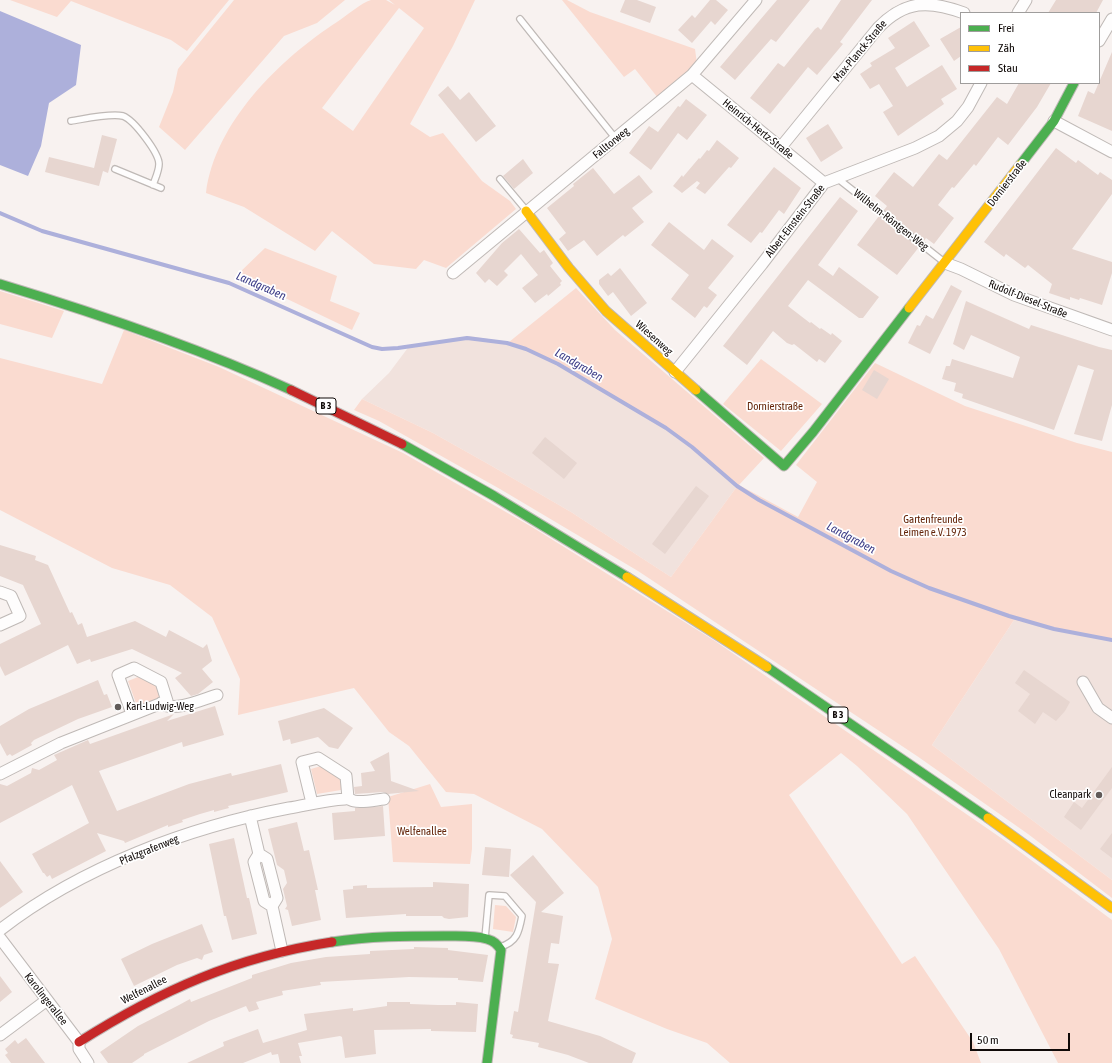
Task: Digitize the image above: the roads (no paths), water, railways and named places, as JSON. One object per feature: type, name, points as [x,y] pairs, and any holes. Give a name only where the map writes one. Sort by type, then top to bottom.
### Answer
[{"type":"street","name":"Falltorweg","points":[[453,273],[692,75],[756,0]]},
{"type":"street","points":[[1019,12],[1026,0]]},
{"type":"street","name":"Max-Planck-Straße","points":[[781,147],[874,33],[894,12],[913,4],[927,2],[950,6],[962,12]]},
{"type":"street","points":[[1100,39],[1112,19]]},
{"type":"street","name":"Heinrich-Hertz-Straße","points":[[692,75],[824,183]]},
{"type":"street","name":"Albert-Einstein-Straße","points":[[675,372],[762,264],[824,183],[915,148],[938,136],[957,121],[968,107],[980,84]]},
{"type":"street","name":"Dornierstraße","points":[[784,466],[796,454],[1054,121],[1073,84]]},
{"type":"street","points":[[1054,121],[1112,152]]},
{"type":"street","name":"Wiesenweg","points":[[526,211],[569,268],[606,311],[784,466]]},
{"type":"street","name":"Rudolf-Diesel-Straße","points":[[945,263],[961,269],[1014,295],[1112,330]]},
{"type":"street","name":"B 3","points":[[0,284],[83,308],[195,349],[268,379],[361,423],[446,469],[556,531],[764,665],[1021,840],[1112,908]]},
{"type":"street","points":[[0,592],[11,596],[20,616],[0,625]]},
{"type":"street","points":[[0,774],[61,743],[167,701],[161,682],[134,668],[118,675],[132,714]]},
{"type":"street","points":[[1082,682],[1098,708],[1112,718]]},
{"type":"street","points":[[161,704],[166,707],[176,707],[217,695]]},
{"type":"street","points":[[312,803],[302,762],[318,758],[346,776],[348,798]]},
{"type":"street","name":"Pfalzgrafenweg","points":[[0,930],[53,895],[121,860],[194,832],[250,816],[312,803],[348,798],[354,801],[384,799]]},
{"type":"street","points":[[250,816],[259,854],[267,859],[276,898],[272,906],[282,951]]},
{"type":"street","name":"Welfenallee","points":[[79,1042],[130,1010],[181,985],[232,964],[282,951],[337,940],[378,936],[419,935],[485,938],[494,941],[500,947]]},
{"type":"street","name":"Karolingerallee","points":[[0,938],[79,1042],[79,1049],[88,1063]]},
{"type":"street","points":[[487,1063],[502,957],[500,947]]},
{"type":"street","points":[[0,1035],[46,1000]]},
{"type":"lane","points":[[520,19],[616,139]]},
{"type":"lane","points":[[71,121],[115,116],[123,116],[130,120],[156,155],[159,164],[153,185]]},
{"type":"lane","points":[[115,169],[161,188]]},
{"type":"lane","name":"Wilhelm-Röntgen-Weg","points":[[837,178],[945,263]]},
{"type":"lane","points":[[500,179],[526,211]]},
{"type":"lane","points":[[485,938],[489,895],[505,896],[522,916],[519,935],[509,944],[500,947]]},
{"type":"water","points":[[0,11],[81,45],[76,85],[49,103],[41,146],[28,176],[0,165]]},
{"type":"waterway","name":"Landgraben","points":[[0,213],[42,231],[229,283],[372,347],[382,349],[398,348],[467,338],[507,343],[526,349],[558,364],[666,428],[692,447],[737,486],[759,500],[891,571],[929,588],[1009,616],[1054,629],[1112,640]]},
{"type":"place","name":"Karl-Ludwig-Weg","points":[[118,707]]},
{"type":"place","name":"Cleanpark","points":[[1099,795]]},
{"type":"park label","name":"Gartenfreunde Leimen e.V. 1973","points":[[933,526]]}]
